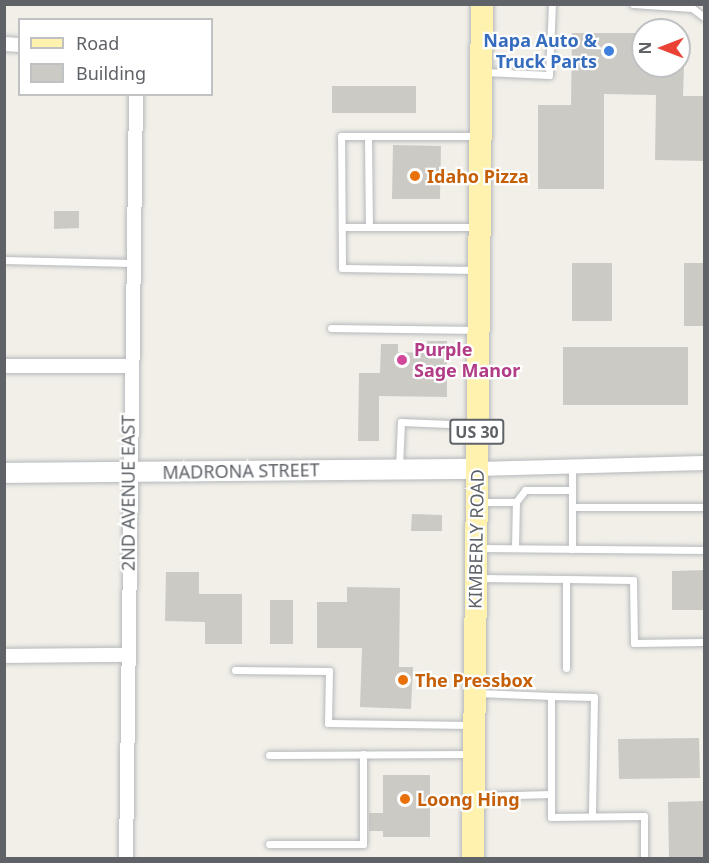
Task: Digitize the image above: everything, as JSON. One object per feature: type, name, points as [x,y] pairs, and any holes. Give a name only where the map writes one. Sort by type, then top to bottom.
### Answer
[{"type":"main road","name":"KIMBERLY ROAD","points":[[473,858],[482,4]]},
{"type":"street","name":"2ND AVENUE EAST","points":[[126,858],[127,472],[136,96]]},
{"type":"street","points":[[4,366],[129,366]]},
{"type":"street","points":[[477,469],[705,463]]},
{"type":"street","name":"MADRONA STREET","points":[[4,472],[477,469]]},
{"type":"street","points":[[4,656],[127,656]]},
{"type":"lane","points":[[481,72],[549,75],[552,4]]},
{"type":"lane","points":[[633,4],[692,8],[705,17]]},
{"type":"lane","points":[[479,270],[342,268],[341,136],[480,136]]},
{"type":"lane","points":[[368,136],[369,227]]},
{"type":"lane","points":[[342,227],[480,227]]},
{"type":"lane","points":[[4,260],[131,263]]},
{"type":"lane","points":[[331,328],[478,330]]},
{"type":"lane","points":[[399,470],[401,422],[477,425]]},
{"type":"lane","points":[[572,466],[572,549]]},
{"type":"lane","points":[[515,548],[516,502],[525,490],[572,490]]},
{"type":"lane","points":[[477,502],[516,502]]},
{"type":"lane","points":[[572,507],[705,507]]},
{"type":"lane","points":[[476,548],[705,550]]},
{"type":"lane","points":[[476,578],[633,580],[634,643],[705,642]]},
{"type":"lane","points":[[566,579],[566,668]]},
{"type":"lane","points":[[235,670],[328,671],[328,723],[474,725]]},
{"type":"lane","points":[[475,693],[594,697],[592,816]]},
{"type":"lane","points":[[551,696],[551,817],[644,816],[644,858]]},
{"type":"lane","points":[[269,754],[474,754]]},
{"type":"lane","points":[[269,844],[363,844],[363,754]]},
{"type":"lane","points":[[474,796],[551,794]]},
{"type":"building","points":[[572,33],[631,33],[631,78],[684,78],[683,96],[705,96],[705,161],[655,160],[656,95],[604,94],[604,189],[538,189],[538,105],[571,105]]},
{"type":"building","points":[[332,86],[416,86],[416,113],[332,113]]},
{"type":"building","points":[[393,145],[441,146],[440,199],[392,199]]},
{"type":"building","points":[[54,211],[79,211],[79,228],[54,229]]},
{"type":"building","points":[[572,263],[612,263],[612,321],[572,321]]},
{"type":"building","points":[[684,263],[705,263],[705,326],[684,326]]},
{"type":"building","points":[[427,341],[447,341],[447,397],[379,396],[379,441],[358,441],[359,373],[380,373],[381,344],[398,344],[398,352],[427,353]]},
{"type":"building","points":[[563,347],[688,347],[688,405],[563,405]]},
{"type":"building","points":[[412,514],[442,515],[442,531],[411,531]]},
{"type":"building","points":[[705,570],[705,610],[672,610],[672,571]]},
{"type":"building","points":[[166,572],[199,572],[199,594],[242,594],[242,644],[205,644],[205,622],[165,621]]},
{"type":"building","points":[[347,587],[400,588],[399,667],[413,667],[411,709],[360,707],[362,648],[317,648],[317,602],[347,602]]},
{"type":"building","points":[[270,600],[293,600],[293,644],[270,644]]},
{"type":"building","points":[[699,738],[700,778],[619,779],[618,739]]},
{"type":"building","points":[[383,775],[430,775],[430,837],[383,837],[383,831],[369,831],[369,813],[383,813]]},
{"type":"building","points":[[705,801],[705,858],[669,858],[668,802]]},
{"type":"place","name":"Napa Auto & Truck Parts","points":[[609,51]]},
{"type":"place","name":"Idaho Pizza","points":[[415,176]]},
{"type":"place","name":"Purple Sage Manor","points":[[402,360]]},
{"type":"place","name":"The Pressbox","points":[[403,680]]},
{"type":"place","name":"Loong Hing","points":[[405,799]]}]
